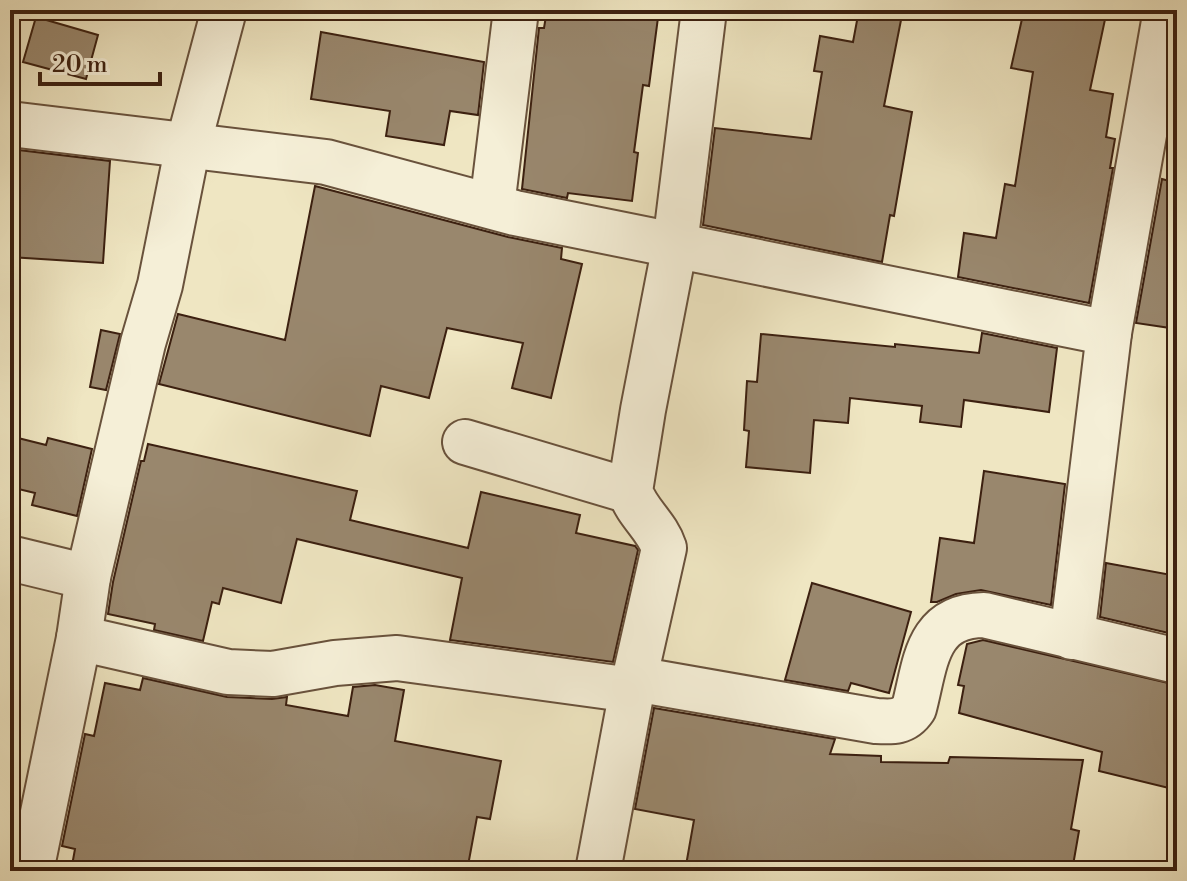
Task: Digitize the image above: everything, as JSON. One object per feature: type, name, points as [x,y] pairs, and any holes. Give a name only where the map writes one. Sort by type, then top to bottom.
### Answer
[{"type":"street","points":[[31,871],[79,638],[88,577],[143,343],[160,285],[188,145],[224,10]]},
{"type":"street","points":[[492,206],[516,10]]},
{"type":"street","points":[[598,871],[664,548],[661,538],[633,501],[630,491],[675,245],[704,10]]},
{"type":"street","points":[[1072,637],[1109,333],[1166,10]]},
{"type":"street","points":[[10,124],[326,162],[492,206],[1109,333]]},
{"type":"street","points":[[465,442],[630,491]]},
{"type":"street","points":[[10,558],[88,577]]},
{"type":"street","points":[[79,638],[228,672],[273,674],[335,663],[397,658],[634,685],[891,722],[905,718],[914,708],[931,646],[939,632],[952,620],[965,615],[984,615],[1177,661]]},
{"type":"building","points":[[547,10],[659,10],[649,86],[643,85],[634,152],[638,153],[632,201],[568,193],[567,198],[522,189],[539,28],[544,28]]},
{"type":"building","points":[[859,10],[903,10],[884,106],[912,112],[894,216],[890,215],[882,262],[703,225],[715,128],[811,139],[822,72],[814,71],[820,36],[853,42]]},
{"type":"building","points":[[1024,10],[1107,10],[1090,90],[1113,94],[1106,137],[1115,139],[1110,168],[1113,168],[1089,303],[958,277],[964,233],[996,238],[1005,184],[1015,186],[1033,72],[1011,68]]},
{"type":"building","points":[[36,17],[98,35],[86,79],[23,62]]},
{"type":"building","points":[[321,32],[484,62],[478,115],[450,111],[444,145],[386,136],[390,111],[311,99]]},
{"type":"building","points":[[10,149],[110,161],[103,263],[10,257]]},
{"type":"building","points":[[1162,179],[1177,183],[1177,329],[1136,323]]},
{"type":"building","points":[[315,186],[508,237],[562,248],[561,259],[582,264],[551,398],[512,388],[523,343],[447,328],[429,398],[381,386],[370,436],[159,384],[178,314],[285,340]]},
{"type":"building","points":[[101,330],[120,334],[106,390],[90,387]]},
{"type":"building","points":[[982,333],[1057,348],[1049,412],[964,400],[961,427],[920,422],[922,406],[850,398],[848,423],[814,420],[810,473],[746,467],[749,431],[744,430],[747,381],[757,382],[761,334],[979,353]]},
{"type":"building","points":[[14,437],[46,445],[48,438],[92,449],[77,516],[32,505],[35,493],[10,487],[10,453]]},
{"type":"building","points":[[148,444],[357,491],[350,520],[468,548],[481,492],[580,515],[576,533],[635,546],[638,550],[613,662],[450,640],[462,578],[297,539],[281,603],[223,588],[219,604],[212,602],[203,641],[154,630],[155,624],[108,614],[141,461],[144,461]]},
{"type":"building","points":[[984,471],[1065,484],[1051,605],[981,590],[931,602],[940,538],[974,543]]},
{"type":"building","points":[[1106,563],[1177,576],[1177,635],[1100,617]]},
{"type":"building","points":[[812,583],[911,612],[889,693],[851,683],[848,691],[785,680]]},
{"type":"building","points":[[983,640],[1177,685],[1177,790],[1099,771],[1102,752],[959,713],[964,686],[958,685],[967,644]]},
{"type":"building","points":[[143,678],[227,697],[287,697],[286,705],[348,716],[353,687],[375,685],[404,690],[395,741],[501,761],[490,819],[477,817],[467,871],[71,871],[75,849],[62,846],[85,734],[94,736],[105,683],[140,690]]},
{"type":"building","points":[[654,708],[835,739],[830,754],[881,756],[881,762],[948,763],[950,757],[1083,760],[1071,829],[1079,831],[1072,871],[1030,865],[1028,871],[685,871],[694,820],[635,809]]}]
